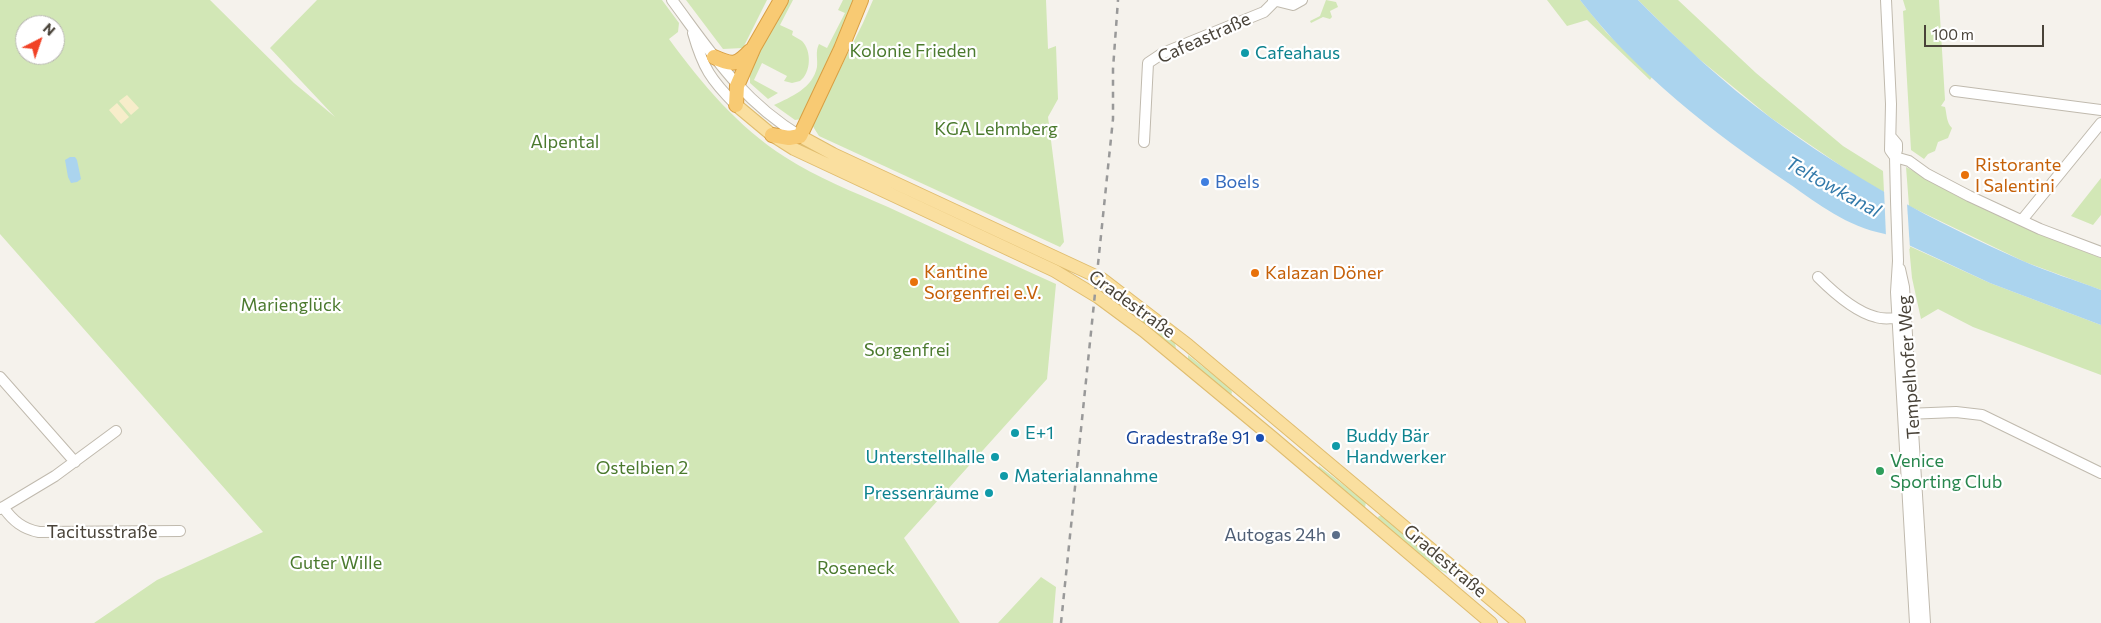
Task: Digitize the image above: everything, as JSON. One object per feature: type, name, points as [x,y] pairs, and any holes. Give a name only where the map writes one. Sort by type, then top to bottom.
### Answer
[{"type":"highway","points":[[736,105],[737,86],[754,47],[781,0]]},
{"type":"highway","points":[[772,135],[789,138],[800,136],[841,50],[862,0]]},
{"type":"highway","points":[[714,57],[727,63],[735,63],[741,61],[754,47]]},
{"type":"main road","name":"Gradestraße","points":[[736,105],[772,135],[808,157],[1055,271],[1098,297],[1124,315],[1273,438],[1491,623]]},
{"type":"main road","name":"Gradestraße","points":[[800,136],[840,157],[1102,279],[1195,351],[1519,623]]},
{"type":"street","name":"Gradestraße","points":[[672,0],[737,86],[763,110],[800,136]]},
{"type":"street","points":[[1274,0],[1292,5],[1302,0]]},
{"type":"street","name":"Cafeastraße","points":[[1144,142],[1148,63],[1163,53],[1264,12],[1274,0]]},
{"type":"street","name":"Tempelhofer Weg","points":[[1886,0],[1892,138],[1890,150],[1895,157],[1896,176],[1898,261],[1896,283],[1901,318],[1924,623]]},
{"type":"street","name":"Gradestraße","points":[[690,25],[705,69],[736,105]]},
{"type":"street","points":[[1955,91],[2101,110]]},
{"type":"street","points":[[2022,220],[2101,123]]},
{"type":"street","points":[[1895,157],[1906,160],[1934,178],[2022,220],[2101,252]]},
{"type":"street","points":[[1818,277],[1844,299],[1870,315],[1882,318],[1901,318]]},
{"type":"street","points":[[0,378],[75,462]]},
{"type":"street","points":[[1908,414],[1956,412],[1982,415],[2101,473]]},
{"type":"street","name":"Tempelhofer Weg","points":[[1908,414],[1915,623]]},
{"type":"street","points":[[2,508],[75,462],[116,432]]},
{"type":"street","name":"Tacitusstraße","points":[[2,508],[19,525],[32,531],[46,533],[180,531]]},
{"type":"green space","points":[[0,0],[210,0],[294,83],[335,117],[270,48],[317,0],[662,0],[679,23],[678,32],[669,39],[722,104],[768,145],[797,165],[823,178],[1056,284],[1047,379],[904,538],[960,623],[94,623],[157,580],[263,532],[0,234]]},
{"type":"green space","points":[[686,0],[767,0],[743,48],[723,49]]},
{"type":"green space","points":[[787,0],[793,0],[780,25],[793,31],[792,35],[802,41],[809,56],[809,62],[804,77],[800,81],[792,83],[784,81],[787,76],[762,63],[754,80],[778,93],[768,99],[750,83],[750,70]]},
{"type":"green space","points":[[843,0],[856,0],[802,119],[795,120],[774,105],[800,91],[811,81],[817,67],[819,44],[827,48],[845,13],[838,10]]},
{"type":"green space","points":[[873,0],[1046,0],[1048,49],[1056,46],[1058,99],[1048,117],[1064,242],[1060,247],[819,136],[812,125]]},
{"type":"green space","points":[[1326,0],[1336,2],[1338,7],[1330,11],[1332,17],[1330,19],[1323,17],[1311,23],[1310,21],[1320,16]]},
{"type":"green space","points":[[1547,0],[1580,0],[1606,32],[1652,77],[1650,80],[1587,20],[1567,26]]},
{"type":"green space","points":[[1638,0],[1678,0],[1756,73],[1843,146],[1883,171],[1884,192],[1863,181],[1771,118],[1693,54]]},
{"type":"green space","points":[[1903,0],[1939,0],[1945,100],[1941,106],[1945,107],[1948,121],[1952,128],[1948,138],[1938,142],[1935,151],[1928,154],[1924,159],[1911,150],[1903,11],[1906,10]]},
{"type":"green space","points":[[1906,167],[1980,207],[2101,258],[2101,290],[2025,262],[1909,206]]},
{"type":"green space","points":[[2101,178],[2101,215],[2093,225],[2071,216]]},
{"type":"green space","points":[[1909,246],[1990,283],[2101,325],[2101,375],[1973,327],[1938,309],[1921,319],[1912,278]]},
{"type":"green space","points":[[1136,312],[1175,342],[1176,349],[1138,320]]},
{"type":"green space","points":[[1188,355],[1230,388],[1231,396],[1188,361]]},
{"type":"green space","points":[[1319,466],[1366,502],[1365,508],[1318,469]]},
{"type":"green space","points":[[1379,516],[1383,516],[1451,576],[1429,564],[1377,519]]},
{"type":"green space","points":[[1041,577],[1056,587],[1053,623],[998,623]]},
{"type":"sand","points":[[127,95],[139,108],[131,115],[119,101]]},
{"type":"sand","points":[[117,103],[129,117],[121,124],[109,110]]},
{"type":"water","name":"Teltowkanal","points":[[1580,0],[1638,0],[1686,47],[1736,91],[1771,118],[1831,159],[1893,197],[1957,230],[2032,265],[2101,290],[2101,325],[1990,283],[1885,234],[1858,226],[1822,207],[1731,143],[1676,100],[1625,52]]},
{"type":"water","points":[[75,157],[77,160],[81,179],[71,183],[65,160]]},
{"type":"pier","points":[[1884,189],[1907,203],[1910,249],[1886,237]]},
{"type":"railway","points":[[1061,623],[1113,119],[1113,69],[1118,0]]},
{"type":"place","name":"Cafeahaus","points":[[1245,53]]},
{"type":"place","name":"Ristorante I Salentini","points":[[1965,175]]},
{"type":"place","name":"Boels","points":[[1205,182]]},
{"type":"place","name":"Kalazan Döner","points":[[1255,273]]},
{"type":"place","name":"Kantine Sorgenfrei e.V.","points":[[914,282]]},
{"type":"place","name":"E+1","points":[[1015,433]]},
{"type":"place","name":"Gradestraße 91","points":[[1260,438]]},
{"type":"place","name":"Buddy Bär Handwerker","points":[[1336,446]]},
{"type":"place","name":"Unterstellhalle","points":[[995,457]]},
{"type":"place","name":"Venice Sporting Club","points":[[1880,471]]},
{"type":"place","name":"Materialannahme","points":[[1004,476]]},
{"type":"place","name":"Pressenräume","points":[[989,493]]},
{"type":"place","name":"Autogas 24h","points":[[1336,535]]},
{"type":"park label","name":"Kolonie Frieden","points":[[913,51]]},
{"type":"park label","name":"KGA Lehmberg","points":[[996,129]]},
{"type":"park label","name":"Alpental","points":[[565,142]]},
{"type":"park label","name":"Marienglück","points":[[291,305]]},
{"type":"park label","name":"Sorgenfrei","points":[[907,350]]},
{"type":"park label","name":"Ostelbien 2","points":[[642,468]]},
{"type":"park label","name":"Guter Wille","points":[[336,563]]},
{"type":"park label","name":"Roseneck","points":[[856,568]]}]
